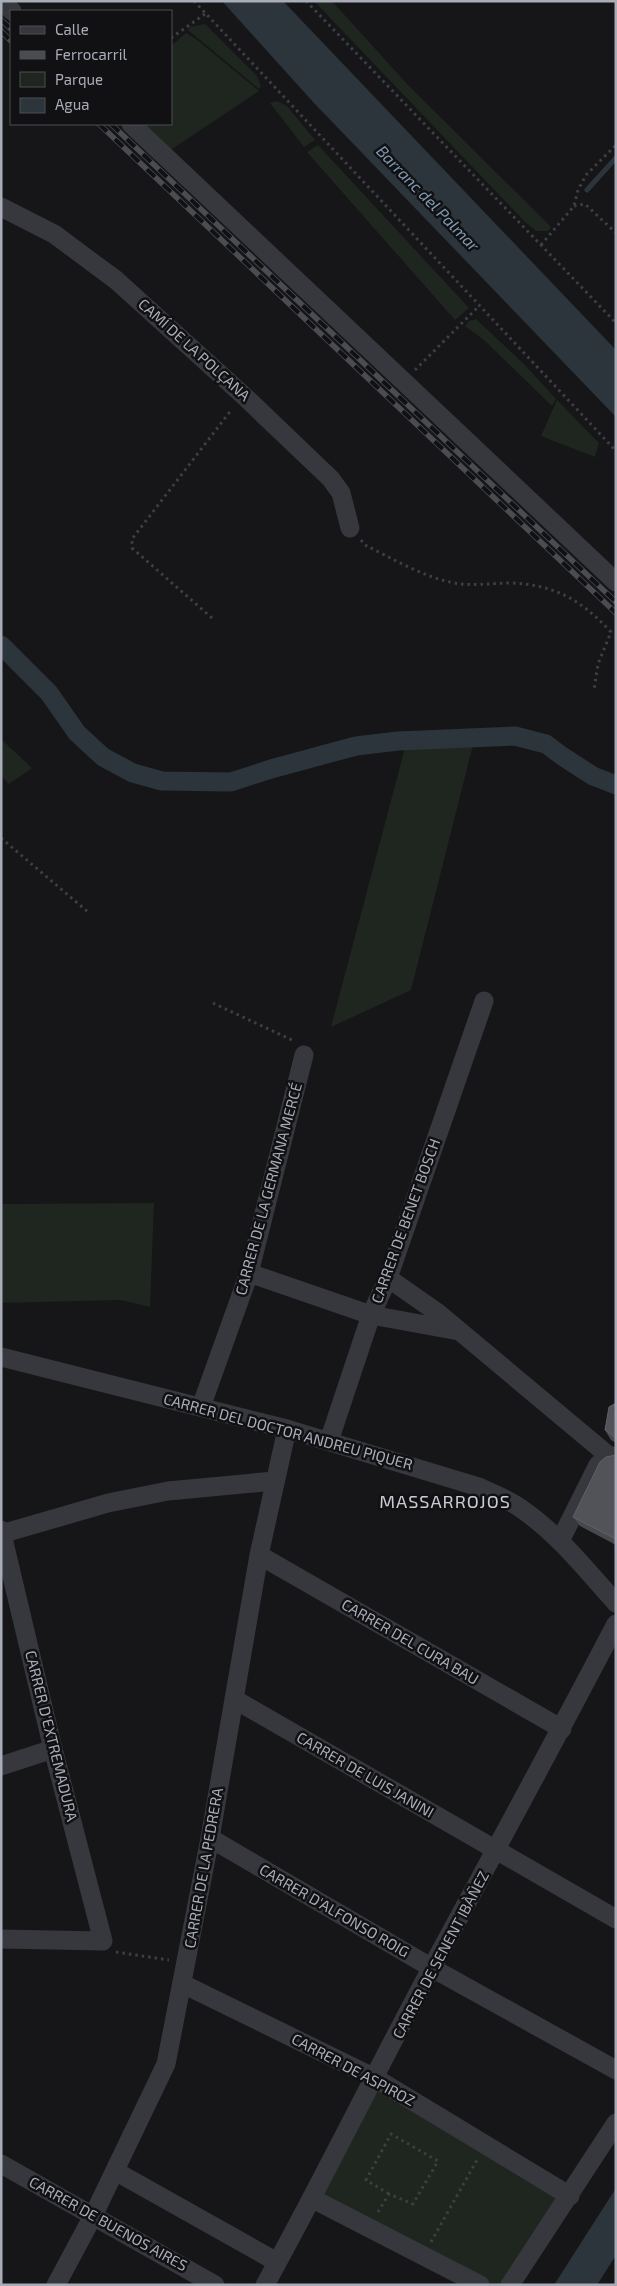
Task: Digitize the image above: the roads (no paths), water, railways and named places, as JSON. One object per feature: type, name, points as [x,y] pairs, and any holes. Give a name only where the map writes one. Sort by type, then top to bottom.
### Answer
[{"type":"street","points":[[2,1],[11,10]]},
{"type":"street","points":[[132,125],[616,582]]},
{"type":"street","name":"CAMÍ DE LA POLÇANA","points":[[1,206],[54,234],[116,280],[242,395],[331,480],[341,493],[350,528]]},
{"type":"street","name":"CARRER DE BENET BOSCH","points":[[329,1441],[371,1316],[388,1278],[484,1001]]},
{"type":"street","name":"CARRER DE LA GERMANA MERCÉ","points":[[201,1407],[248,1273],[304,1055]]},
{"type":"street","points":[[248,1273],[371,1316],[459,1331]]},
{"type":"street","points":[[388,1278],[438,1313],[613,1456],[598,1465],[560,1541]]},
{"type":"street","name":"CARRER DEL DOCTOR ANDREU PIQUER","points":[[1,1357],[287,1429],[479,1487],[524,1510],[560,1541],[616,1604]]},
{"type":"street","name":"CARRER DE LA PEDRERA","points":[[56,2285],[93,2216],[166,2064],[187,1964],[259,1555],[287,1429]]},
{"type":"street","points":[[2,1532],[108,1503],[168,1491],[274,1481]]},
{"type":"street","name":"CARRER D'EXTREMADURA","points":[[1,1939],[108,1946],[53,1749],[2,1532]]},
{"type":"street","name":"CARRER DEL CURA BAU","points":[[259,1555],[562,1728]]},
{"type":"street","name":"CARRER DE SENENT IBÀÑEZ","points":[[264,2285],[313,2199],[432,1968],[497,1851],[616,1624]]},
{"type":"street","name":"CARRER DE LUIS JANINI","points":[[234,1699],[616,1919]]},
{"type":"street","points":[[1,1766],[53,1749]]},
{"type":"street","name":"CARRER D'ALFONSO ROIG","points":[[210,1838],[432,1968],[616,2070]]},
{"type":"street","name":"CARRER DE ASPIROZ","points":[[183,1984],[375,2078],[570,2196]]},
{"type":"street","points":[[510,2285],[616,2123]]},
{"type":"street","name":"CARRER DE BUENOS AIRES","points":[[1,2164],[215,2285]]},
{"type":"street","points":[[115,2171],[277,2262]]},
{"type":"street","points":[[313,2199],[480,2285]]},
{"type":"water","name":"Barranc del Palmar","points":[[222,1],[283,1],[616,350],[616,417],[314,103]]},
{"type":"water","points":[[616,2188],[616,2255],[597,2285],[554,2285]]},
{"type":"waterway","points":[[587,190],[616,158]]},
{"type":"waterway","points":[[1,645],[49,693],[77,733],[103,757],[133,773],[162,781],[231,782],[356,746],[398,741],[515,736],[546,744],[593,776],[616,785]]},
{"type":"railway","points":[[1,20],[10,28]]},
{"type":"railway","points":[[1,31],[10,40]]},
{"type":"railway","points":[[100,125],[616,613]]},
{"type":"railway","points":[[112,125],[616,602]]},
{"type":"district","name":"MASSARROJOS","points":[[445,1502]]}]
